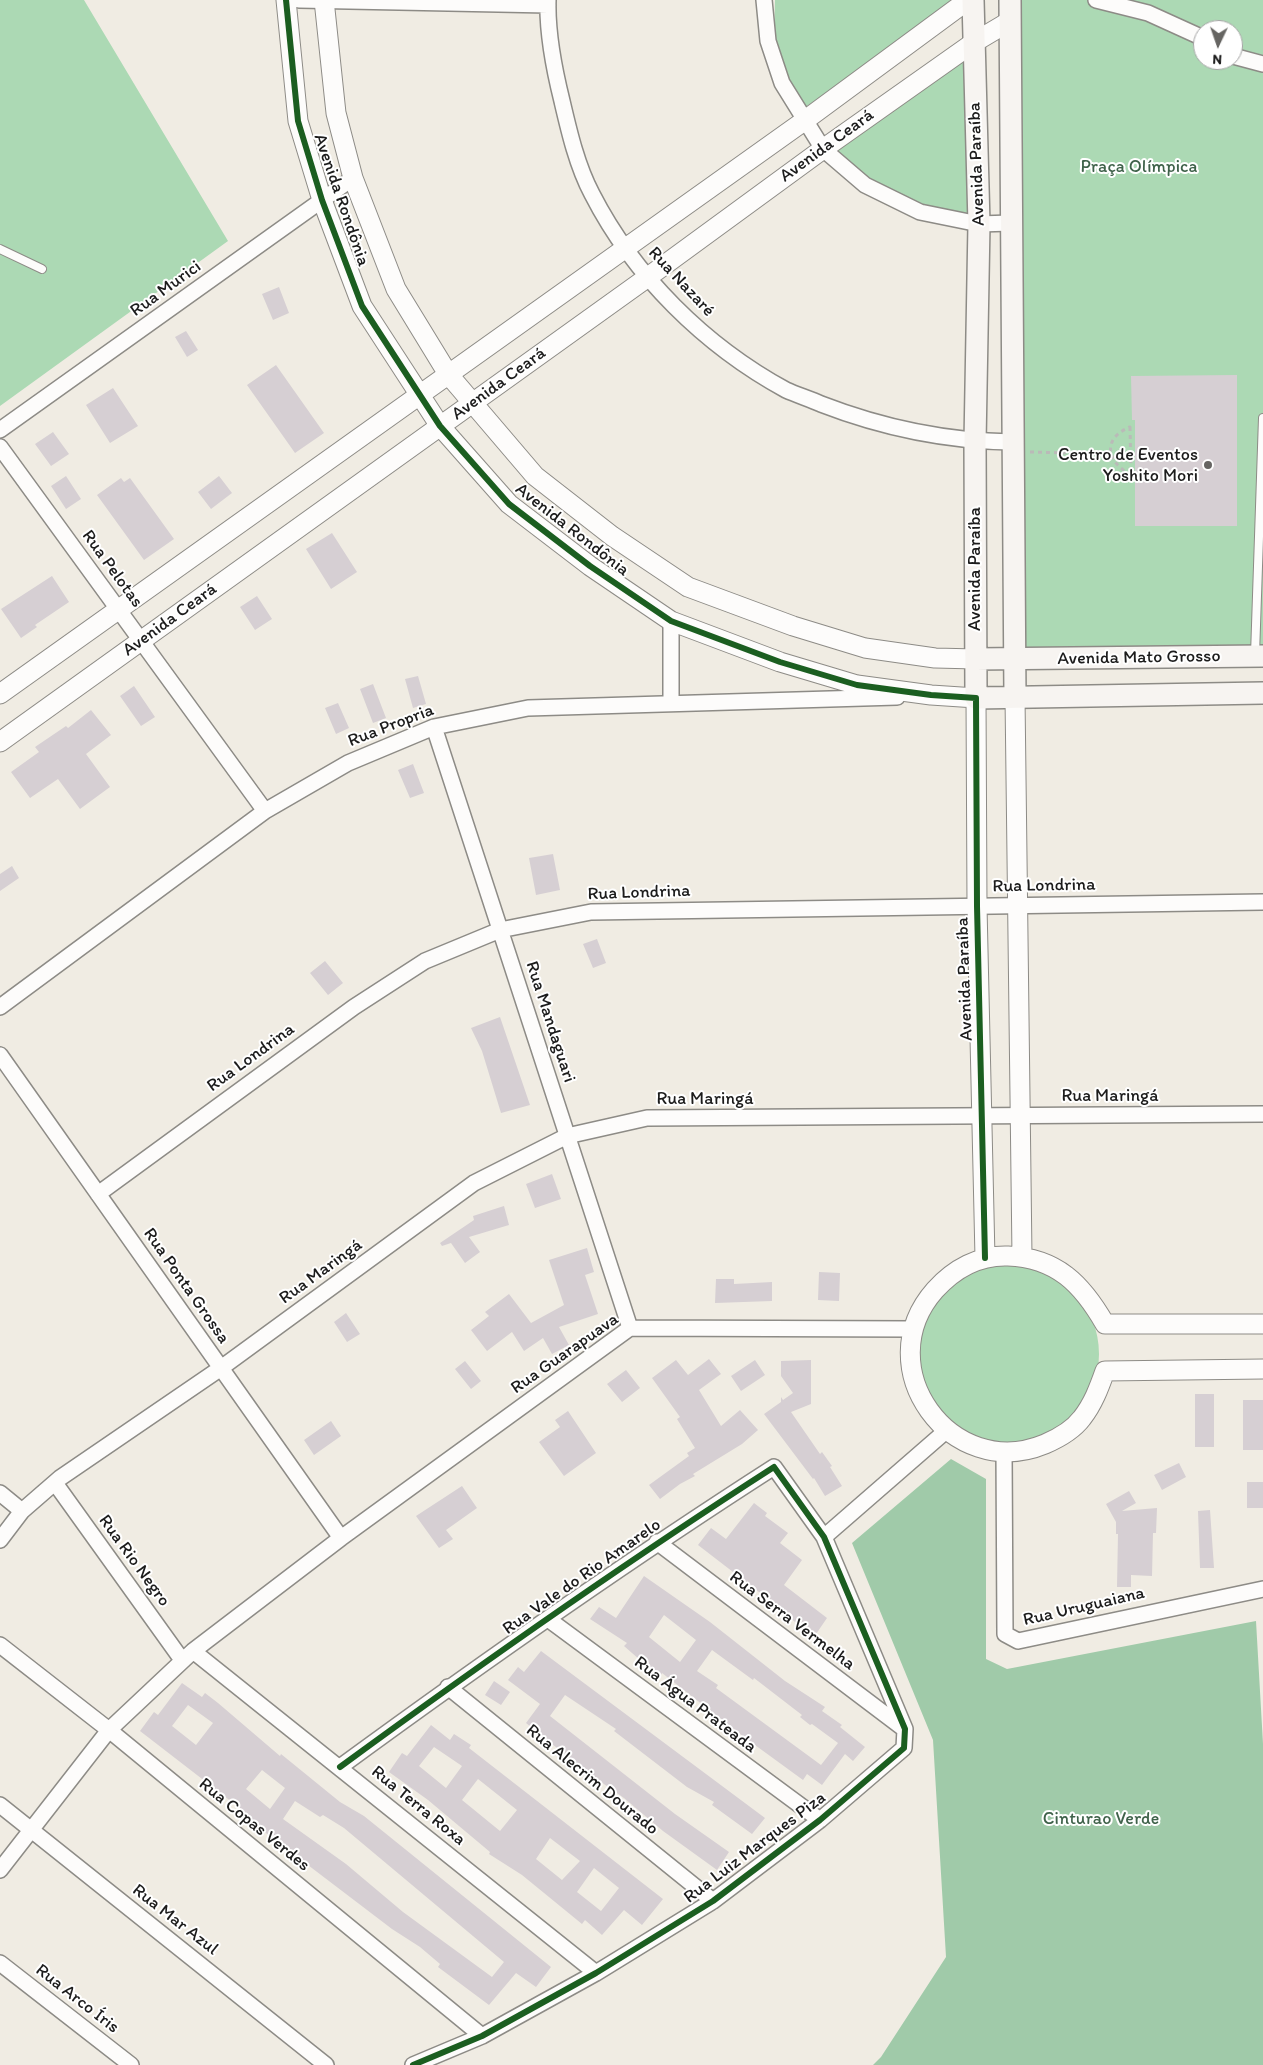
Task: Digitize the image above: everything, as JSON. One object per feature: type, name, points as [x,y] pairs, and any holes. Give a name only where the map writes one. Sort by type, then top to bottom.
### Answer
[{"type":"main road","name":"Avenida Paraíba","points":[[973,0],[979,224],[974,442],[976,698]]},
{"type":"main road","name":"Avenida Paraíba","points":[[1010,0],[1015,697]]},
{"type":"main road","name":"Avenida Mato Grosso","points":[[1014,660],[1259,657]]},
{"type":"main road","name":"Avenida Rondônia","points":[[976,659],[1014,660]]},
{"type":"main road","name":"Avenida Mato Grosso","points":[[1015,697],[1263,694]]},
{"type":"main road","name":"Avenida Rondônia","points":[[976,698],[1015,697]]},
{"type":"street","name":"Avenida Rondônia","points":[[286,0],[298,120],[322,200],[362,306],[440,426],[509,504],[590,566],[671,621],[780,662],[857,685],[932,696],[976,698]]},
{"type":"street","points":[[298,0],[548,2]]},
{"type":"street","name":"Avenida Rondônia","points":[[324,0],[336,113],[353,178],[396,289],[448,374],[471,404],[535,476],[612,536],[688,587],[793,626],[865,648],[935,658],[976,659]]},
{"type":"street","points":[[764,0],[768,40],[782,83],[822,149],[865,185],[920,212],[979,224],[1011,223]]},
{"type":"street","name":"Avenida Ceará","points":[[0,694],[804,121],[968,0]]},
{"type":"street","points":[[1096,0],[1148,13],[1193,33]]},
{"type":"street","name":"Rua Nazaré","points":[[548,2],[554,67],[568,130],[591,193],[625,248],[648,277],[688,320],[734,357],[787,390],[848,414],[912,432],[1012,447]]},
{"type":"street","name":"Avenida Ceará","points":[[0,742],[648,277],[822,149],[973,43],[1010,22]]},
{"type":"street","points":[[1243,59],[1263,64]]},
{"type":"street","name":"Rua Murici","points":[[0,430],[353,178]]},
{"type":"street","name":"Rua Pelotas","points":[[0,447],[265,810]]},
{"type":"street","points":[[671,621],[671,703]]},
{"type":"street","name":"Rua Propria","points":[[0,1007],[265,810],[348,764],[434,727],[528,708],[932,696]]},
{"type":"street","name":"Avenida Paraíba","points":[[1015,697],[1022,1257]]},
{"type":"street","name":"Avenida Paraíba","points":[[976,698],[985,1258]]},
{"type":"street","name":"Rua Mandaguari","points":[[434,727],[630,1328]]},
{"type":"street","name":"Rua Londrina","points":[[98,1194],[354,1006],[425,961],[500,930],[591,912],[1018,904],[1263,902]]},
{"type":"street","name":"Rua Ponta Grossa","points":[[0,1055],[341,1538]]},
{"type":"street","name":"Rua Maringá","points":[[0,1540],[22,1511],[55,1483],[221,1368],[474,1183],[567,1136],[647,1118],[1263,1114]]},
{"type":"street","points":[[1263,1324],[1104,1324],[1092,1301],[1073,1280],[1049,1265],[1022,1257],[985,1258],[948,1276],[925,1302],[913,1329],[910,1347],[911,1367],[915,1384],[931,1414],[947,1430],[971,1444],[1004,1452],[1038,1447],[1068,1432],[1081,1420],[1091,1406],[1105,1371],[1263,1369]]},
{"type":"street","name":"Rua Guarapuava","points":[[0,1870],[109,1730],[188,1656],[341,1538],[630,1328],[913,1329]]},
{"type":"street","points":[[904,1729],[824,1537],[947,1430]]},
{"type":"street","name":"Rua Uruguaiana","points":[[1004,1452],[1005,1634],[1018,1641],[1119,1618],[1263,1589]]},
{"type":"street","name":"Rua Vale do Rio Amarelo","points":[[340,1767],[448,1688],[657,1542],[774,1467],[824,1537]]},
{"type":"street","name":"Rua Rio Negro","points":[[55,1483],[188,1656]]},
{"type":"street","points":[[0,1494],[22,1511]]},
{"type":"street","name":"Rua Serra Vermelha","points":[[657,1542],[904,1729]]},
{"type":"street","name":"Rua Água Prateada","points":[[548,1619],[820,1820]]},
{"type":"street","name":"Rua Copas Verdes","points":[[0,1645],[109,1730],[482,2036]]},
{"type":"street","name":"Rua Terra Roxa","points":[[188,1656],[340,1767],[596,1973]]},
{"type":"street","name":"Rua Alecrim Dourado","points":[[448,1688],[713,1901]]},
{"type":"street","name":"Rua Luiz Marques Piza","points":[[413,2065],[482,2036],[596,1973],[713,1901],[820,1820],[904,1748],[904,1729]]},
{"type":"street","name":"Rua Mar Azul","points":[[0,1805],[326,2065]]},
{"type":"street","name":"Rua Arco Íris","points":[[0,1963],[131,2065]]},
{"type":"lane","points":[[0,249],[42,269]]},
{"type":"lane","points":[[1259,657],[1263,418]]},
{"type":"path","points":[[1130,427],[1131,475],[1118,468],[1112,454],[1112,442],[1115,436],[1130,427]]},
{"type":"path","points":[[1012,447],[1112,454]]},
{"type":"green space","points":[[0,0],[84,0],[228,241],[0,406]]},
{"type":"green space","points":[[775,0],[952,0],[948,12],[801,110],[774,41]]},
{"type":"green space","name":"Praça Olímpica","points":[[1012,0],[1263,0],[1263,652],[1025,654]]},
{"type":"green space","points":[[965,57],[971,218],[923,208],[870,183],[834,151]]},
{"type":"green space","points":[[1008,1263],[1026,1265],[1043,1270],[1058,1278],[1078,1296],[1092,1319],[1097,1336],[1099,1354],[1097,1372],[1092,1389],[1084,1404],[1066,1424],[1043,1438],[1026,1443],[1008,1445],[990,1443],[973,1438],[958,1430],[938,1412],[924,1389],[919,1372],[917,1354],[919,1336],[924,1319],[932,1304],[950,1284],[973,1270],[990,1265]]},
{"type":"green space","name":"Cinturao Verde","points":[[951,1459],[986,1479],[986,1659],[1007,1669],[1256,1621],[1263,1744],[1263,2065],[873,2065],[881,2057],[946,1957],[933,1740],[852,1543]]},
{"type":"building","points":[[279,287],[289,313],[273,320],[262,294]]},
{"type":"building","points":[[186,331],[198,350],[187,357],[175,337]]},
{"type":"building","points":[[276,365],[324,433],[295,453],[247,385]]},
{"type":"building","points":[[1237,375],[1237,526],[1135,526],[1135,420],[1132,420],[1131,376]]},
{"type":"building","points":[[113,388],[138,426],[110,443],[86,405]]},
{"type":"building","points":[[53,432],[69,454],[51,466],[35,444]]},
{"type":"building","points":[[66,476],[81,499],[66,509],[51,486]]},
{"type":"building","points":[[219,476],[232,493],[211,509],[198,492]]},
{"type":"building","points":[[121,478],[124,482],[130,478],[174,539],[144,560],[97,495]]},
{"type":"building","points":[[332,533],[357,572],[331,589],[306,549]]},
{"type":"building","points":[[52,576],[69,602],[35,625],[37,627],[21,638],[1,609]]},
{"type":"building","points":[[257,596],[272,619],[255,630],[240,607]]},
{"type":"building","points":[[418,676],[426,704],[413,708],[405,679]]},
{"type":"building","points":[[373,684],[386,718],[373,723],[360,689]]},
{"type":"building","points":[[134,686],[155,717],[141,726],[120,696]]},
{"type":"building","points":[[338,703],[349,728],[336,734],[325,708]]},
{"type":"building","points":[[91,710],[111,735],[86,754],[110,787],[80,809],[58,779],[30,798],[11,772],[39,752],[35,747],[66,726],[68,728]]},
{"type":"building","points":[[413,764],[424,793],[410,798],[398,770]]},
{"type":"building","points":[[553,854],[560,890],[536,895],[529,858]]},
{"type":"building","points":[[12,866],[19,878],[0,891],[0,874]]},
{"type":"building","points":[[597,939],[606,963],[593,968],[583,944]]},
{"type":"building","points":[[325,961],[343,983],[328,995],[310,973]]},
{"type":"building","points":[[500,1017],[530,1105],[501,1113],[482,1051],[471,1028]]},
{"type":"building","points":[[552,1174],[561,1199],[535,1208],[526,1184]]},
{"type":"building","points":[[504,1206],[509,1225],[469,1237],[480,1252],[465,1263],[451,1243],[442,1246],[440,1243],[474,1220],[473,1216]]},
{"type":"building","points":[[587,1248],[594,1272],[585,1275],[598,1314],[559,1327],[569,1345],[552,1354],[543,1338],[524,1351],[512,1332],[487,1351],[471,1330],[489,1316],[485,1312],[509,1294],[531,1323],[564,1305],[549,1260]]},
{"type":"building","points":[[819,1272],[840,1273],[839,1301],[818,1300]]},
{"type":"building","points":[[716,1279],[734,1279],[734,1284],[772,1282],[772,1301],[715,1303]]},
{"type":"building","points":[[346,1313],[360,1334],[347,1342],[334,1322]]},
{"type":"building","points":[[709,1359],[721,1374],[699,1390],[721,1426],[740,1410],[758,1430],[742,1444],[693,1474],[695,1476],[680,1484],[660,1499],[649,1485],[689,1456],[687,1453],[695,1448],[677,1419],[680,1417],[652,1378],[676,1360],[688,1375]]},
{"type":"building","points":[[755,1360],[765,1375],[741,1391],[731,1376]]},
{"type":"building","points":[[811,1360],[811,1404],[791,1412],[820,1454],[822,1452],[832,1466],[830,1467],[842,1486],[825,1496],[814,1478],[764,1414],[781,1402],[781,1397],[783,1400],[793,1393],[781,1376],[781,1361]]},
{"type":"building","points":[[465,1361],[481,1381],[471,1389],[455,1369]]},
{"type":"building","points":[[626,1370],[640,1388],[622,1402],[607,1384]]},
{"type":"building","points":[[1195,1394],[1214,1394],[1214,1447],[1195,1447]]},
{"type":"building","points":[[1243,1400],[1263,1400],[1263,1450],[1243,1450]]},
{"type":"building","points":[[568,1411],[596,1453],[564,1476],[539,1442],[560,1427],[555,1420]]},
{"type":"building","points":[[331,1421],[341,1436],[314,1455],[304,1440]]},
{"type":"building","points":[[1179,1463],[1186,1477],[1162,1490],[1154,1475]]},
{"type":"building","points":[[1247,1482],[1263,1482],[1263,1508],[1247,1508]]},
{"type":"building","points":[[462,1486],[477,1508],[446,1530],[453,1539],[439,1548],[416,1516]]},
{"type":"building","points":[[1129,1491],[1136,1503],[1122,1511],[1157,1508],[1156,1533],[1153,1533],[1152,1576],[1131,1575],[1131,1587],[1117,1587],[1118,1534],[1116,1534],[1116,1522],[1106,1504]]},
{"type":"building","points":[[754,1503],[767,1513],[765,1516],[788,1533],[780,1543],[802,1560],[784,1585],[827,1618],[814,1637],[698,1545],[711,1528],[726,1539]]},
{"type":"building","points":[[1210,1510],[1214,1568],[1200,1568],[1198,1511]]},
{"type":"building","points":[[644,1576],[710,1622],[785,1681],[825,1707],[822,1711],[842,1725],[840,1727],[865,1747],[853,1761],[845,1754],[822,1785],[807,1774],[803,1780],[662,1673],[661,1675],[640,1660],[624,1646],[627,1643],[590,1619],[599,1607],[616,1618]],"holes":[[[664,1615],[696,1640],[680,1662],[649,1637]],[[712,1650],[753,1680],[754,1678],[802,1715],[800,1717],[810,1725],[812,1724],[838,1743],[821,1765],[716,1688],[718,1685],[697,1671]]]},
{"type":"building","points":[[541,1651],[765,1818],[752,1834],[712,1805],[714,1802],[687,1787],[614,1731],[616,1729],[565,1695],[550,1716],[675,1814],[729,1852],[717,1870],[663,1831],[624,1798],[561,1754],[562,1752],[526,1723],[540,1704],[508,1680],[518,1667],[524,1672]]},
{"type":"building","points":[[494,1681],[510,1692],[501,1705],[485,1695]]},
{"type":"building","points":[[182,1683],[202,1697],[205,1693],[280,1756],[281,1754],[340,1802],[364,1816],[551,1967],[536,1987],[516,1973],[489,2005],[438,1967],[440,1964],[420,1947],[392,1929],[258,1827],[240,1811],[241,1809],[140,1731],[154,1712],[158,1715]],"holes":[[[188,1705],[213,1723],[196,1745],[172,1726]],[[262,1770],[285,1788],[270,1809],[246,1789]],[[295,1801],[320,1817],[323,1815],[344,1828],[504,1962],[492,1977],[403,1912],[346,1864],[283,1819]]]},
{"type":"building","points":[[431,1725],[450,1740],[454,1734],[471,1745],[469,1748],[663,1899],[642,1925],[624,1910],[602,1935],[585,1920],[582,1924],[522,1875],[489,1854],[490,1852],[428,1800],[389,1772],[402,1753],[407,1756]],"holes":[[[434,1747],[462,1766],[446,1788],[419,1766]],[[478,1779],[517,1810],[500,1831],[462,1800]],[[550,1838],[580,1861],[562,1880],[536,1859]],[[594,1868],[619,1888],[601,1911],[577,1892]]]},
{"type":"cycle path","points":[[286,0],[298,121],[322,200],[362,306],[440,426],[509,504],[590,566],[671,621],[780,662],[857,685],[931,695],[976,698],[977,906],[985,1258]]},
{"type":"cycle path","points":[[340,1767],[555,1614],[664,1539],[774,1467],[824,1537],[905,1729],[904,1748],[820,1820],[713,1901],[596,1973],[482,2036],[413,2065]]},
{"type":"place","name":"Centro de Eventos Yoshito Mori","points":[[1208,465]]}]
